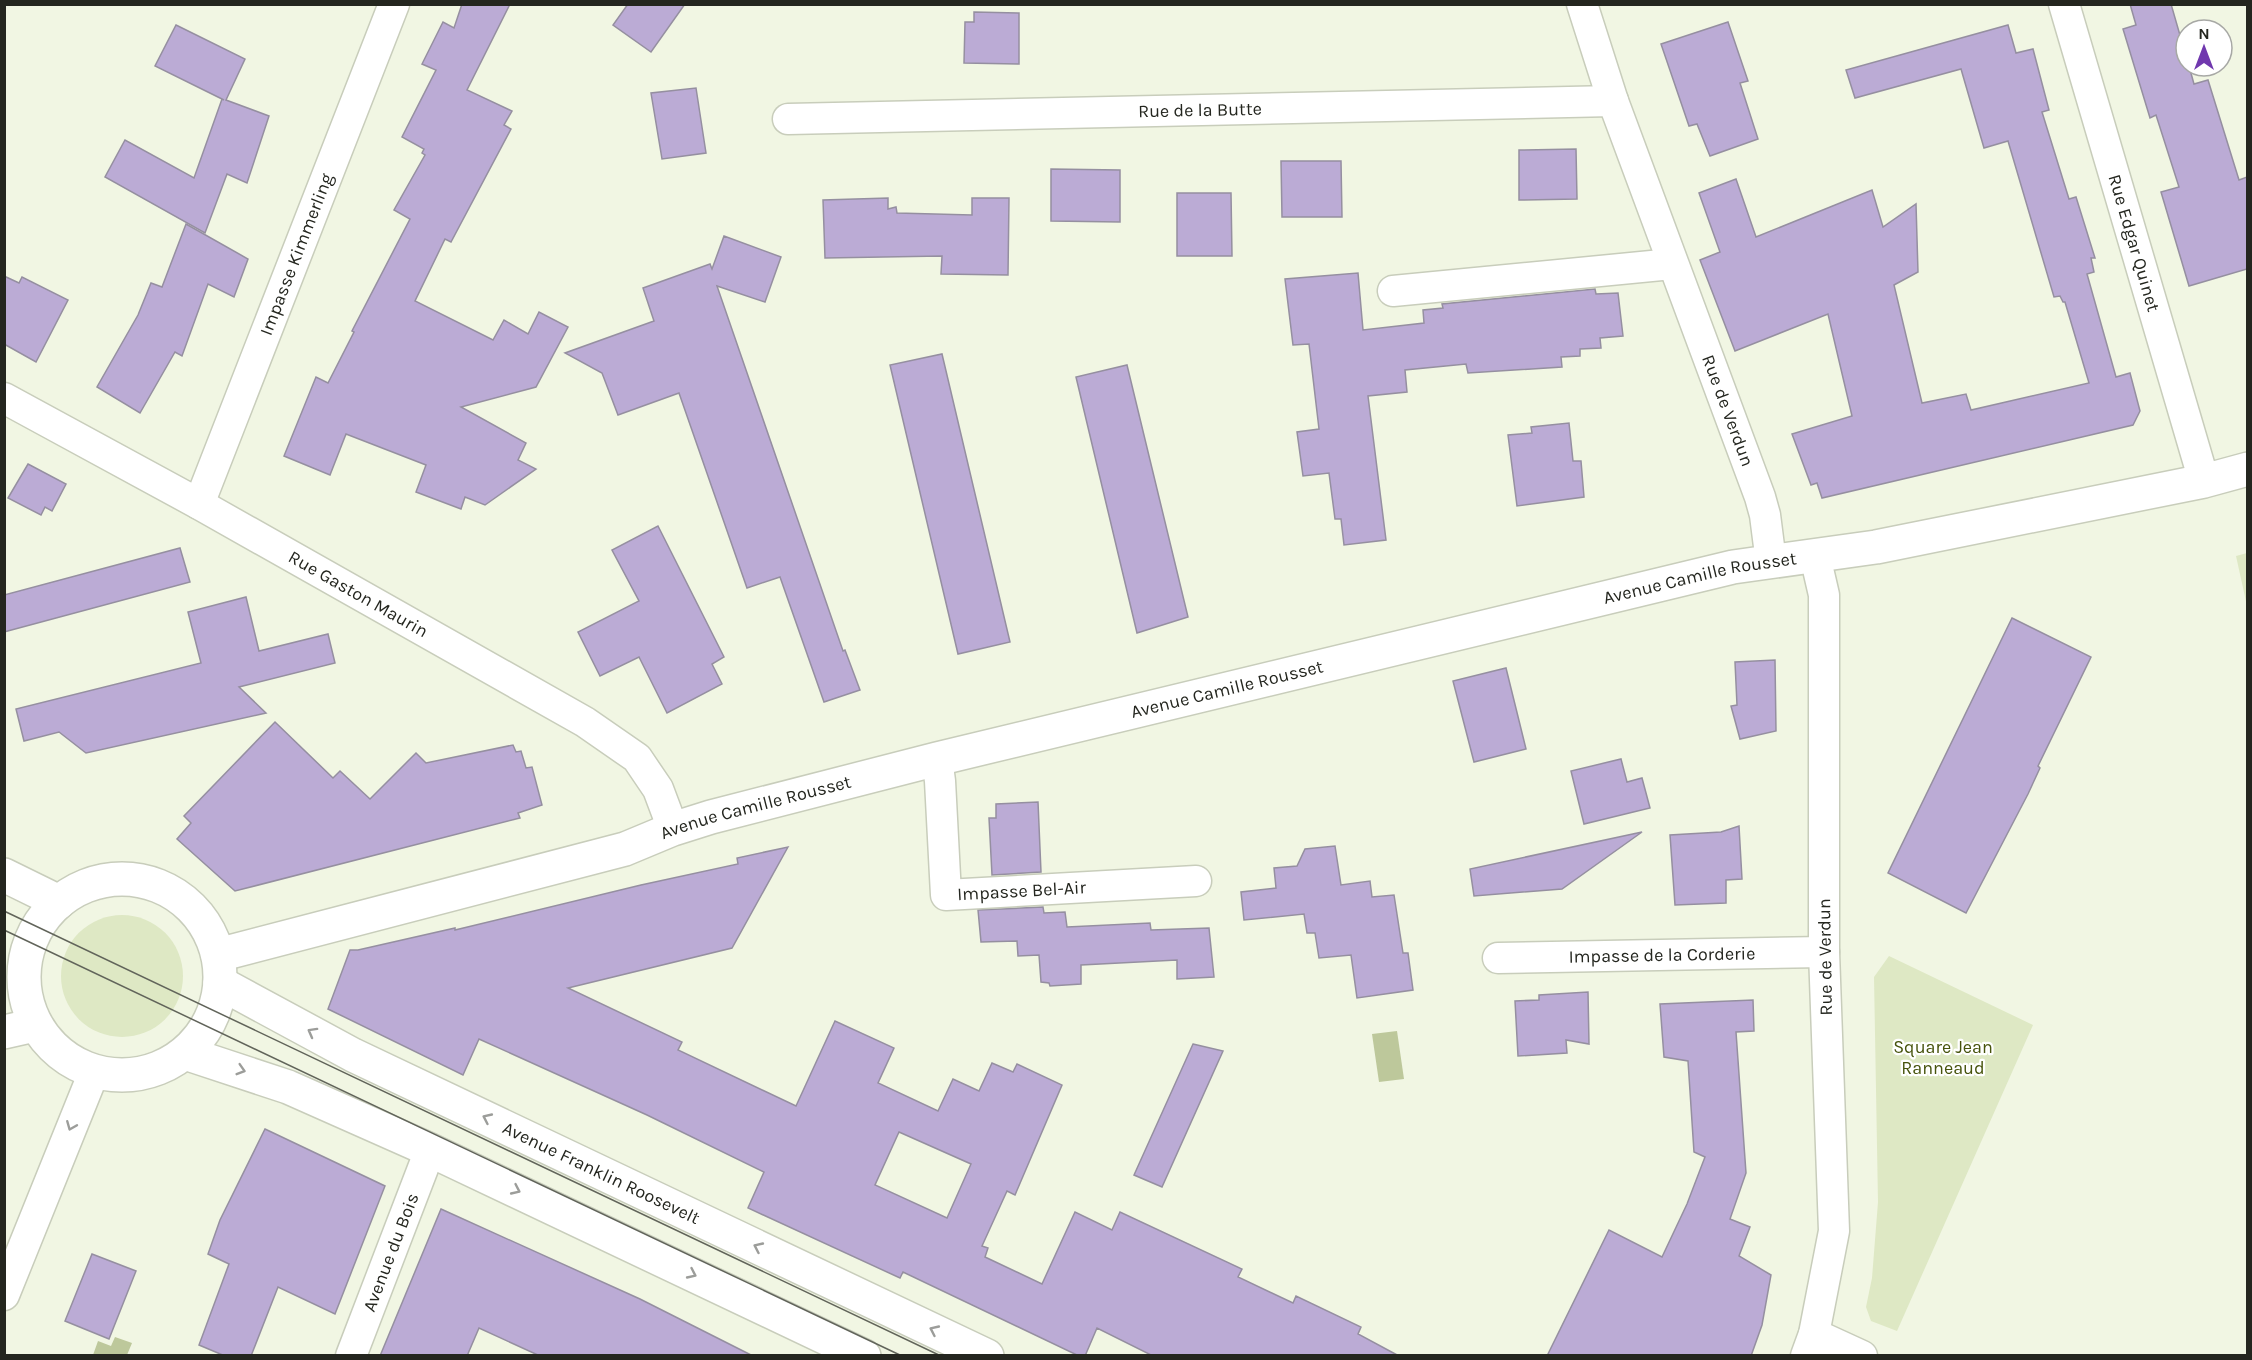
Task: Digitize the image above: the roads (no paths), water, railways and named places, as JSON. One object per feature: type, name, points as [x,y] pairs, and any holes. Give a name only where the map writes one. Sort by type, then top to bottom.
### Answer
[{"type":"main road","name":"Avenue Camille Rousset","points":[[219,969],[625,849],[673,829],[711,817],[937,759],[1722,570],[1876,547],[2204,481],[2247,469]]},
{"type":"main road","points":[[4,876],[58,902]]},
{"type":"main road","points":[[120,880],[153,884],[182,900],[205,924],[219,969],[215,1012],[208,1027],[185,1053],[142,1074],[94,1072],[20,1029],[14,980],[30,942],[37,927],[58,902],[87,885],[120,880]]},
{"type":"main road","name":"Avenue Franklin Roosevelt","points":[[219,969],[353,1054],[987,1356]]},
{"type":"main road","points":[[185,1053],[288,1087],[430,1150],[864,1356]]},
{"type":"street","name":"Impasse Kimmerling","points":[[199,504],[394,4]]},
{"type":"street","name":"Rue de Verdun","points":[[1582,4],[1613,100],[1672,264],[1760,497],[1765,515],[1771,562]]},
{"type":"street","name":"Rue Edgar Quinet","points":[[2064,4],[2204,481]]},
{"type":"street","name":"Rue de la Butte","points":[[788,120],[1613,100]]},
{"type":"street","points":[[1393,291],[1672,264]]},
{"type":"street","name":"Rue Gaston Maurin","points":[[4,398],[199,504],[585,722],[637,758],[658,789],[673,829]]},
{"type":"street","name":"Rue de Verdun","points":[[1810,1345],[1834,1232],[1824,952],[1824,595],[1815,556]]},
{"type":"street","name":"Impasse Bel-Air","points":[[937,759],[946,895],[1196,881]]},
{"type":"street","name":"Impasse de la Corderie","points":[[1498,958],[1824,952]]},
{"type":"street","points":[[4,1295],[94,1072]]},
{"type":"street","name":"Avenue du Bois","points":[[351,1356],[430,1150]]},
{"type":"street","points":[[1810,1345],[1862,1356]]},
{"type":"tram line","points":[[4,911],[941,1356]]},
{"type":"tram line","points":[[4,930],[902,1356]]},
{"type":"park label","name":"Square Jean Ranneaud","points":[[1943,1057]]}]
